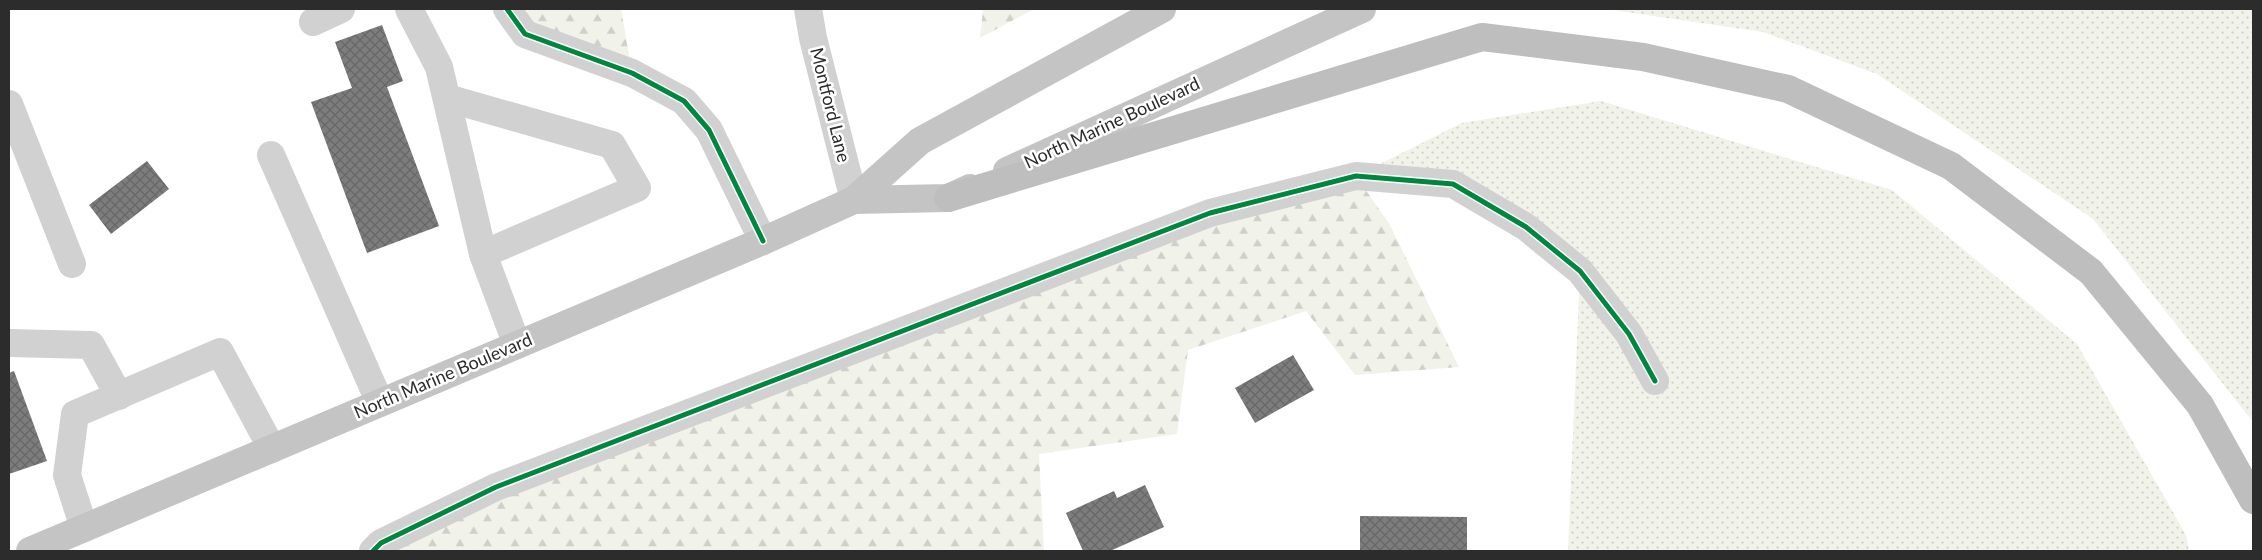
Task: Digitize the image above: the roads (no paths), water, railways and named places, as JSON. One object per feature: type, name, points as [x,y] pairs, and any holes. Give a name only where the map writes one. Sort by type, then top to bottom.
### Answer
[{"type":"highway","points":[[948,198],[1482,37],[1643,57],[1788,89],[1951,166],[2091,272],[2200,405],[2253,500]]},
{"type":"main road","name":"North Marine Boulevard","points":[[30,551],[763,241],[854,200],[920,141],[1162,9]]},
{"type":"main road","name":"North Marine Boulevard","points":[[854,200],[948,198],[1362,9]]},
{"type":"street","points":[[313,22],[341,9]]},
{"type":"street","points":[[409,9],[439,67],[483,254],[517,345]]},
{"type":"street","points":[[507,9],[525,34],[632,73],[684,101],[708,130],[763,241]]},
{"type":"street","name":"Montford Lane","points":[[808,9],[813,38],[854,200]]},
{"type":"street","points":[[447,98],[612,145],[637,188],[483,254]]},
{"type":"street","points":[[9,104],[72,264]]},
{"type":"street","points":[[271,155],[380,403]]},
{"type":"street","points":[[372,551],[381,543],[496,487],[1201,216],[1356,176],[1453,184],[1526,227],[1580,271],[1630,334],[1655,381]]},
{"type":"street","points":[[9,342],[91,345],[119,396]]},
{"type":"street","points":[[84,528],[67,475],[75,414],[220,352],[272,449]]}]
